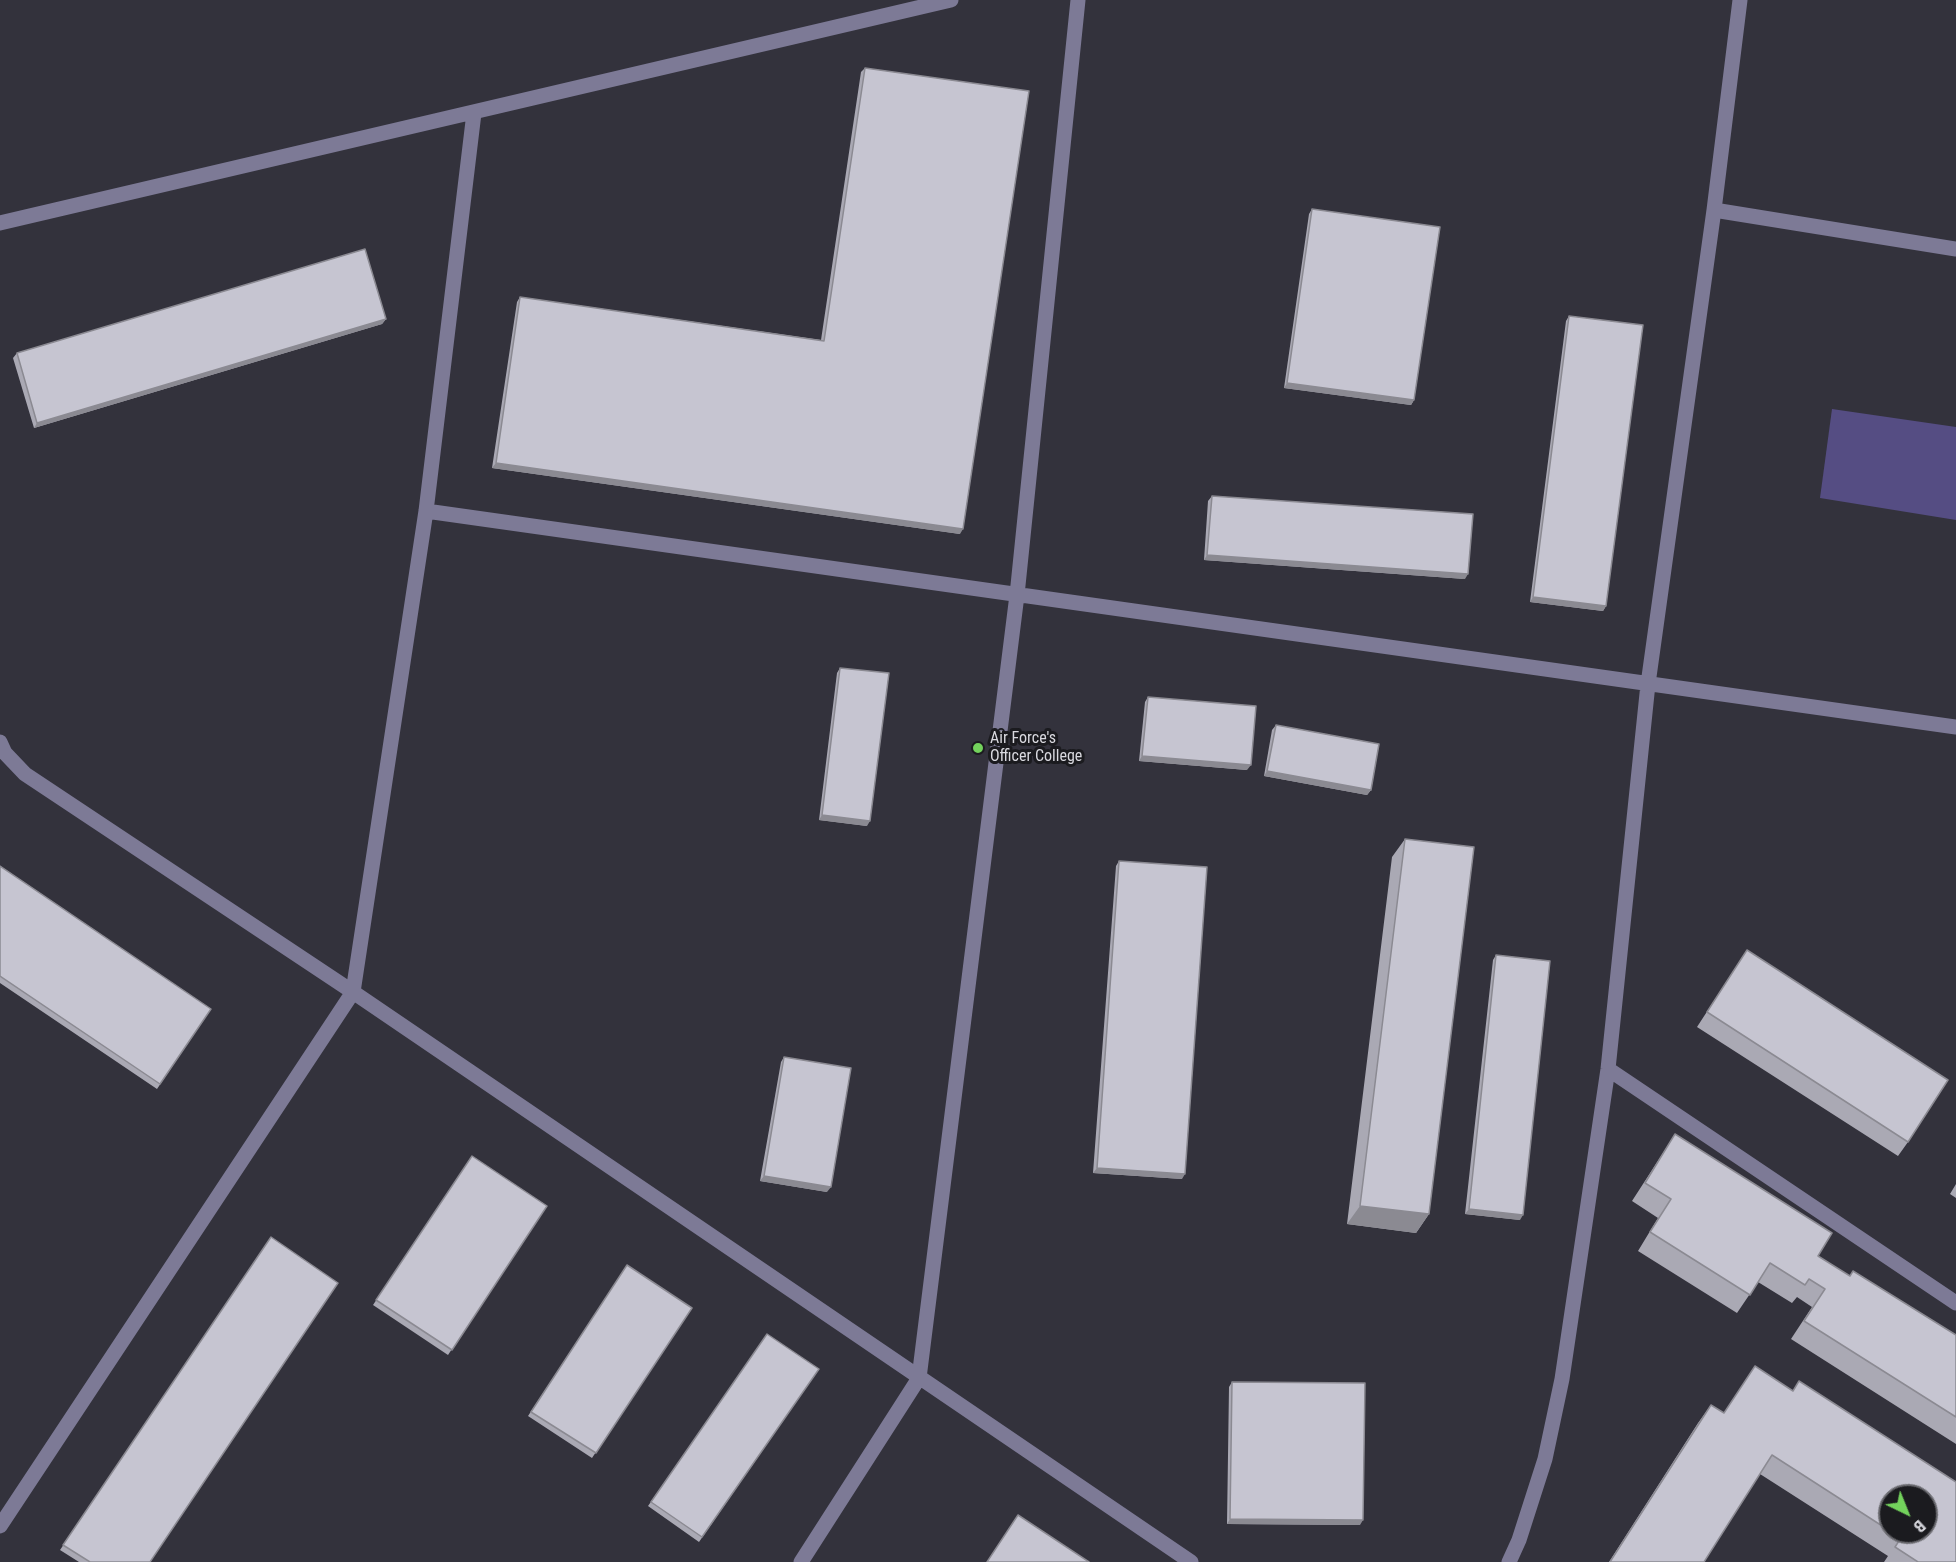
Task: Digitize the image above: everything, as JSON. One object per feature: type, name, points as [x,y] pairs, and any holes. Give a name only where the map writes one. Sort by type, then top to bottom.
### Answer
[{"type":"lane","points":[[0,223],[951,0]]},
{"type":"lane","points":[[801,1562],[919,1378],[1017,595],[1078,0]]},
{"type":"lane","points":[[1509,1562],[1519,1540],[1545,1459],[1562,1379],[1608,1069],[1648,684],[1714,210],[1740,0]]},
{"type":"lane","points":[[0,1526],[353,992],[426,511],[474,112]]},
{"type":"lane","points":[[1714,210],[1956,249]]},
{"type":"lane","points":[[426,511],[1956,727]]},
{"type":"lane","points":[[0,742],[5,753],[25,774],[353,992],[1191,1562]]},
{"type":"lane","points":[[1608,1069],[1956,1303]]},
{"type":"shaded area","points":[[1832,409],[1956,427],[1956,520],[1820,498]]},
{"type":"building","points":[[865,68],[1029,91],[963,529],[496,463],[520,297],[824,341]]},
{"type":"building","points":[[1312,209],[1440,227],[1414,400],[1287,383]]},
{"type":"building","points":[[365,249],[386,319],[37,423],[17,353]]},
{"type":"building","points":[[1569,316],[1643,325],[1606,606],[1533,597]]},
{"type":"building","points":[[1212,496],[1473,514],[1468,574],[1207,555]]},
{"type":"building","points":[[840,668],[889,673],[870,821],[822,815]]},
{"type":"building","points":[[1148,697],[1256,706],[1251,765],[1142,756]]},
{"type":"building","points":[[1276,725],[1379,744],[1371,790],[1267,771]]},
{"type":"building","points":[[1405,839],[1474,847],[1429,1214],[1360,1206]]},
{"type":"building","points":[[1119,861],[1207,867],[1185,1174],[1097,1168]]},
{"type":"building","points":[[0,866],[211,1009],[160,1084],[0,976]]},
{"type":"building","points":[[1747,950],[1948,1080],[1908,1142],[1707,1012]]},
{"type":"building","points":[[1496,955],[1550,961],[1523,1215],[1469,1209]]},
{"type":"building","points":[[784,1057],[851,1068],[831,1187],[764,1176]]},
{"type":"building","points":[[1675,1134],[1832,1233],[1818,1256],[1850,1276],[1853,1271],[1956,1335],[1956,1417],[1804,1321],[1825,1289],[1809,1279],[1805,1285],[1770,1263],[1750,1295],[1650,1232],[1671,1199],[1645,1183]]},
{"type":"building","points":[[472,1156],[547,1206],[452,1350],[376,1300]]},
{"type":"building","points":[[271,1237],[338,1283],[150,1562],[90,1562],[63,1545]]},
{"type":"building","points":[[627,1265],[692,1308],[596,1453],[531,1412]]},
{"type":"building","points":[[767,1334],[819,1369],[702,1537],[651,1502]]},
{"type":"building","points":[[1755,1366],[1793,1391],[1799,1381],[1956,1482],[1956,1562],[1918,1562],[1895,1547],[1897,1544],[1938,1544],[1938,1484],[1878,1484],[1878,1523],[1772,1455],[1704,1562],[1610,1562],[1711,1405],[1724,1413]]},
{"type":"building","points":[[1232,1382],[1365,1383],[1363,1520],[1230,1519]]},
{"type":"building","points":[[1018,1515],[1089,1562],[987,1562]]},
{"type":"place","name":"Air Force's Officer College","points":[[978,748]]}]
